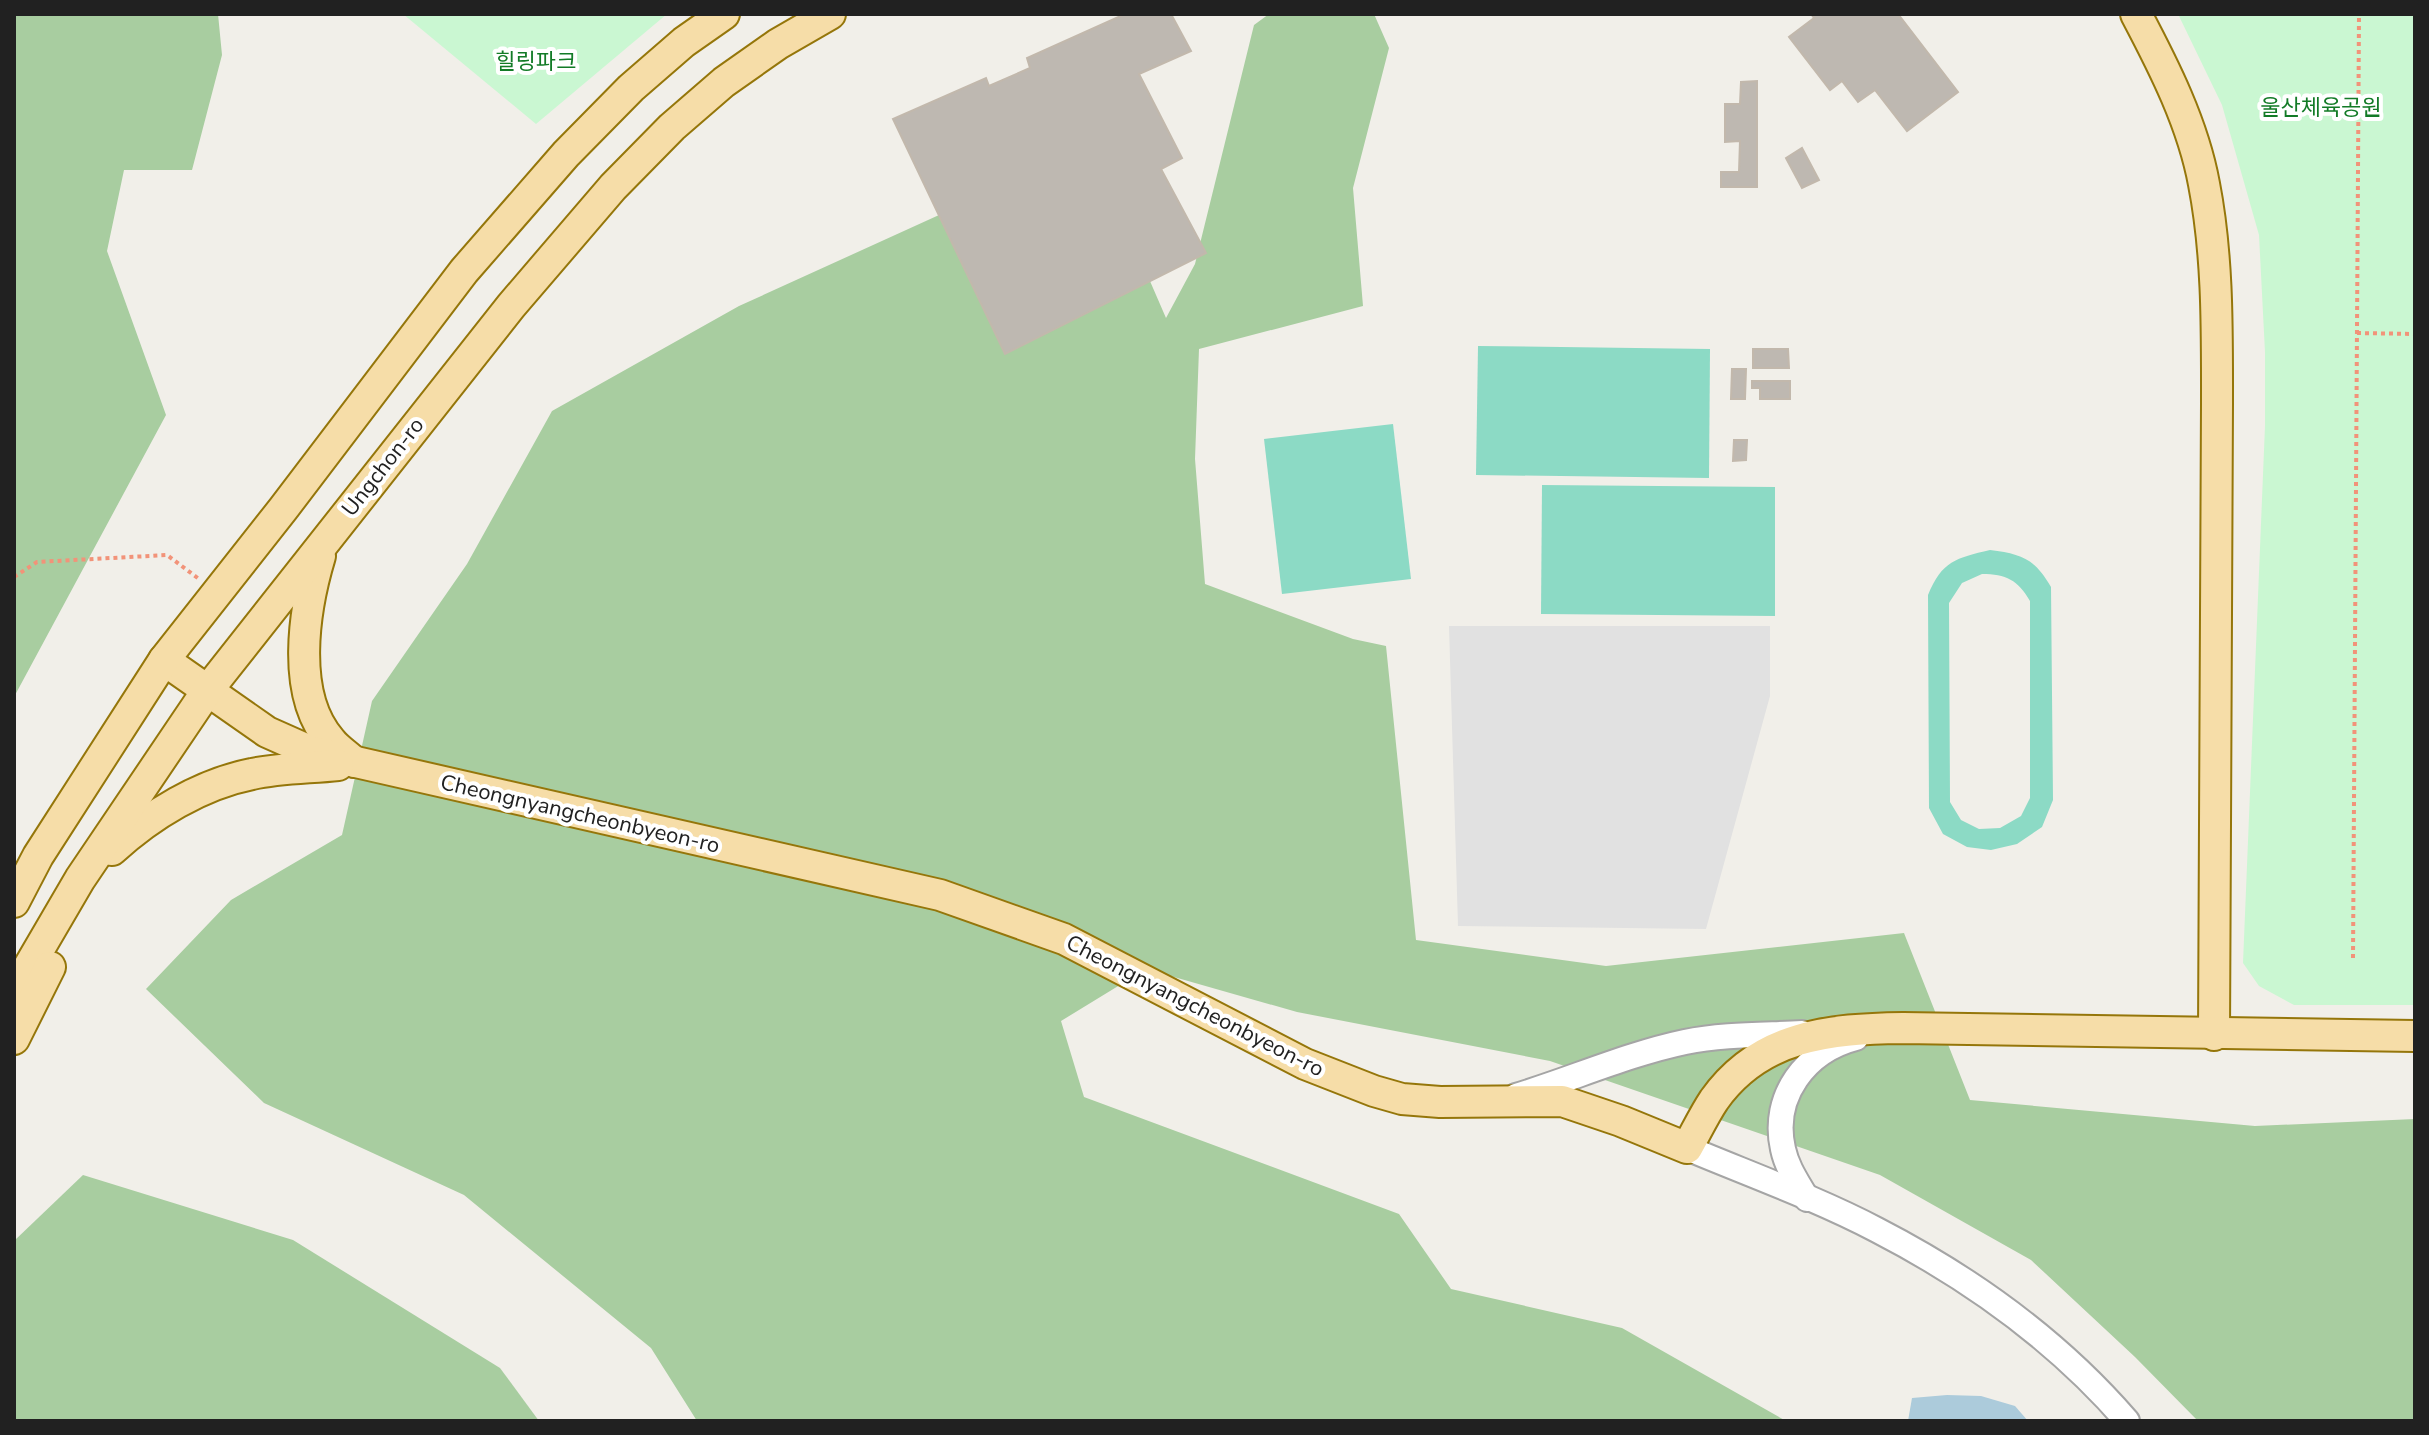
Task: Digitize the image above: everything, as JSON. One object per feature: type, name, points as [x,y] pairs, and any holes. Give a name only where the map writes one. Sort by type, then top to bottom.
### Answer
[{"type":"main road","points":[[14,902],[38,856],[164,660],[464,271],[556,166],[631,88],[684,42],[724,14]]},
{"type":"main road","name":"Ungchon-ro","points":[[14,992],[80,879],[207,691],[511,306],[613,187],[672,127],[724,82],[778,44],[830,14]]},
{"type":"main road","points":[[2136,14],[2168,77],[2193,141],[2204,181],[2212,233],[2217,303],[2214,1035]]},
{"type":"main road","points":[[325,540],[306,619],[304,658],[315,715],[330,741],[356,763]]},
{"type":"main road","name":"Cheongnyangcheonbyeon-ro","points":[[164,660],[267,732],[312,752],[940,895],[1064,939],[1305,1064],[1343,1080],[1402,1099],[1440,1102],[1562,1101],[1687,1148]]},
{"type":"main road","points":[[14,1039],[58,951],[80,879],[131,832],[223,781],[255,773],[356,763]]},
{"type":"main road","points":[[14,881],[38,856]]},
{"type":"main road","points":[[1687,1148],[1715,1099],[1733,1078],[1786,1043],[1824,1032],[1903,1028],[2415,1036]]},
{"type":"street","points":[[1807,1199],[1791,1172],[1783,1150],[1780,1125],[1782,1106],[1797,1076],[1811,1060],[1838,1044],[1903,1028]]},
{"type":"street","points":[[1504,1100],[1687,1042],[1824,1032]]},
{"type":"street","name":"Cheongnyangcheonbyeon-ro","points":[[1687,1148],[1875,1228],[1943,1267],[2005,1306],[2061,1352],[2127,1421]]},
{"type":"path","points":[[2353,958],[2359,14]]},
{"type":"path","points":[[2357,333],[2415,334]]},
{"type":"path","points":[[14,577],[37,562],[167,555],[218,592]]},
{"type":"green space","points":[[14,14],[218,14],[222,55],[192,170],[124,170],[107,251],[166,415],[14,697]]},
{"type":"green space","name":"힐링파크","points":[[403,14],[667,14],[536,124]]},
{"type":"green space","points":[[1269,14],[1374,14],[1389,48],[1353,188],[1363,306],[1199,349],[1195,459],[1205,584],[1353,639],[1386,646],[1416,940],[1606,966],[1904,933],[1970,1100],[2255,1126],[2415,1119],[2415,1421],[2198,1421],[2031,1260],[1880,1175],[1550,1061],[1297,1012],[1146,969],[1061,1021],[1084,1097],[1399,1214],[1451,1289],[1622,1328],[1786,1421],[697,1421],[651,1348],[464,1195],[264,1103],[146,989],[231,900],[342,835],[372,701],[467,564],[552,411],[739,306],[1005,185],[1104,175],[1166,318],[1195,264],[1254,25]]},
{"type":"green space","name":"울산체육공원","points":[[2178,14],[2415,14],[2415,1005],[2294,1005],[2259,986],[2243,963],[2265,426],[2259,235],[2222,105]]},
{"type":"green space","points":[[1478,346],[1710,349],[1709,478],[1476,475]]},
{"type":"green space","points":[[1393,424],[1411,579],[1282,594],[1264,439]]},
{"type":"green space","points":[[1542,485],[1775,487],[1775,616],[1541,614]]},
{"type":"green space","points":[[1990,550],[2011,554],[2033,564],[2051,587],[2053,800],[2042,827],[2017,844],[1991,850],[1967,847],[1943,834],[1929,808],[1928,595],[1945,568],[1959,559]],"holes":[[[1982,574],[2016,583],[2030,601],[2030,798],[2021,816],[2000,828],[1979,829],[1961,820],[1950,802],[1949,603],[1962,583]]]},
{"type":"green space","points":[[83,1175],[293,1240],[500,1368],[539,1421],[14,1421],[14,1241]]},
{"type":"shaded area","points":[[1449,626],[1770,626],[1770,696],[1706,929],[1458,926]]},
{"type":"water","points":[[1981,1396],[2015,1406],[2028,1421],[1908,1421],[1912,1398]]},
{"type":"building","points":[[1125,14],[1171,14],[1191,51],[1139,74],[1182,158],[1161,169],[1206,253],[1005,354],[893,119],[986,78],[989,86],[1030,68],[1027,58]]},
{"type":"building","points":[[1811,14],[1898,14],[1958,92],[1907,131],[1875,90],[1858,102],[1842,81],[1830,90],[1789,37],[1814,18]]},
{"type":"building","points":[[1757,81],[1757,187],[1721,187],[1721,172],[1739,172],[1740,141],[1725,142],[1725,104],[1740,104],[1741,82]]},
{"type":"building","points":[[1802,148],[1819,180],[1802,188],[1786,158]]},
{"type":"building","points":[[1753,349],[1788,349],[1789,368],[1753,368]]},
{"type":"building","points":[[1732,369],[1746,369],[1745,399],[1731,399]]},
{"type":"building","points":[[1752,381],[1790,381],[1790,399],[1760,399],[1760,388],[1752,388]]},
{"type":"building","points":[[1734,440],[1747,440],[1746,460],[1733,461]]}]
